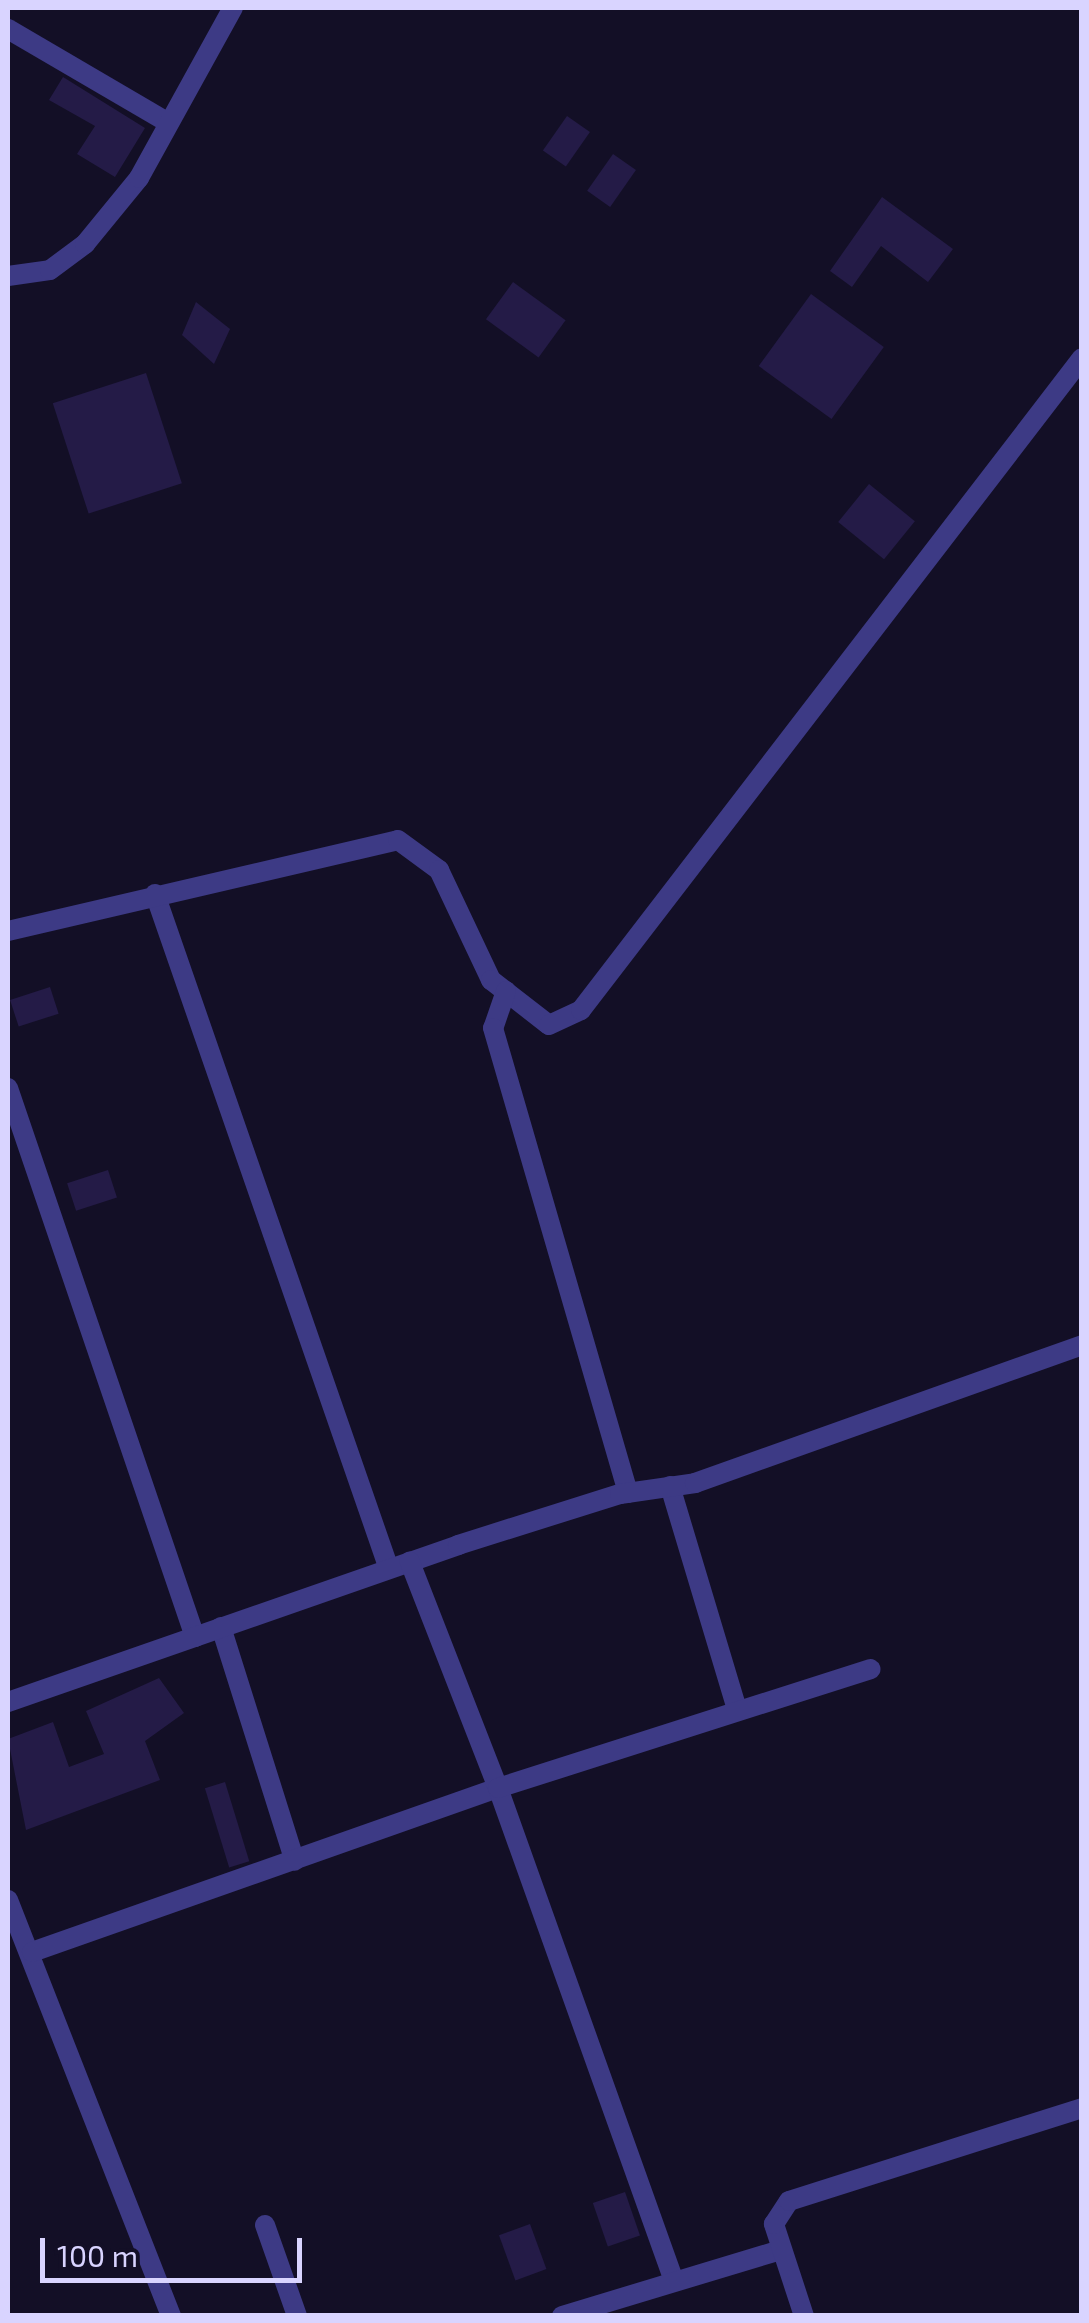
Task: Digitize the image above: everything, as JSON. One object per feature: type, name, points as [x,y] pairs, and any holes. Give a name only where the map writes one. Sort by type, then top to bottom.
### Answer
[{"type":"street","points":[[8,276],[50,270],[85,244],[139,178],[164,120],[234,8]]},
{"type":"street","points":[[8,30],[164,120]]},
{"type":"street","points":[[8,931],[398,840],[439,870],[491,980],[549,1026],[581,1010],[1082,358]]},
{"type":"street","points":[[155,894],[400,1566],[498,1788],[674,2281]]},
{"type":"street","points":[[506,991],[493,1028],[628,1493]]},
{"type":"street","points":[[8,1088],[195,1637]]},
{"type":"street","points":[[8,1702],[400,1566],[628,1493],[670,1486],[1082,1345]]},
{"type":"street","points":[[670,1486],[736,1710]]},
{"type":"street","points":[[222,1628],[295,1861]]},
{"type":"street","points":[[32,1952],[498,1788],[870,1669]]},
{"type":"street","points":[[8,1900],[32,1952],[171,2316]]},
{"type":"street","points":[[804,2316],[780,2250],[775,2215],[789,2201],[1082,2108]]},
{"type":"street","points":[[264,2225],[297,2316]]},
{"type":"street","points":[[562,2316],[780,2250]]},
{"type":"building","points":[[63,77],[145,128],[115,177],[77,154],[95,126],[49,100]]},
{"type":"building","points":[[567,116],[590,132],[566,166],[543,150]]},
{"type":"building","points":[[613,154],[636,170],[610,207],[587,191]]},
{"type":"building","points":[[882,197],[953,249],[928,282],[881,246],[852,287],[830,271]]},
{"type":"building","points":[[513,282],[566,320],[539,357],[486,319]]},
{"type":"building","points":[[811,294],[884,347],[831,419],[759,366]]},
{"type":"building","points":[[196,302],[230,329],[214,364],[182,335]]},
{"type":"building","points":[[146,373],[182,483],[89,514],[53,403]]},
{"type":"building","points":[[869,484],[915,521],[884,559],[838,522]]},
{"type":"building","points":[[50,987],[59,1014],[19,1027],[10,1000]]},
{"type":"building","points":[[108,1170],[117,1198],[76,1211],[67,1183]]},
{"type":"building","points":[[159,1678],[184,1713],[145,1741],[160,1780],[26,1830],[8,1739],[53,1722],[69,1767],[104,1754],[86,1711]]},
{"type":"building","points":[[225,1782],[249,1861],[229,1868],[205,1788]]},
{"type":"building","points":[[625,2192],[640,2235],[608,2247],[593,2203]]},
{"type":"building","points":[[530,2224],[546,2269],[515,2280],[499,2235]]}]
